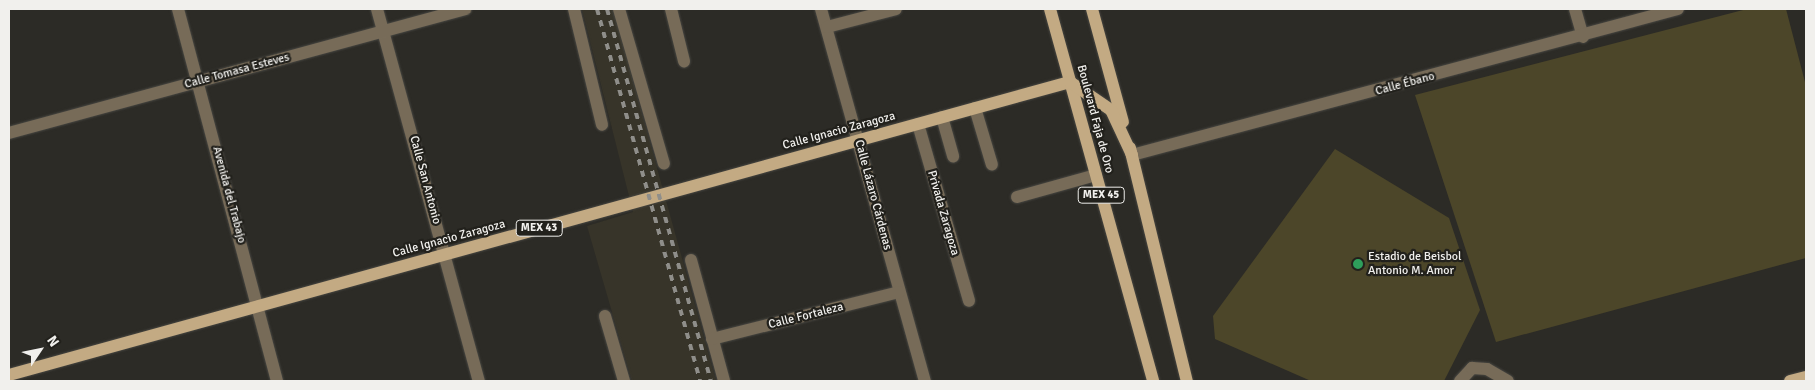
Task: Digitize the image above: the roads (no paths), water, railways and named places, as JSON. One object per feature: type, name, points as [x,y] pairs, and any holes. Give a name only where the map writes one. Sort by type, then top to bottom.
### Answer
[{"type":"main road","name":"Boulevard Faja de Oro","points":[[1050,9],[1153,381]]},
{"type":"main road","name":"MEX 45","points":[[1092,9],[1132,155],[1187,381]]},
{"type":"main road","name":"Calle Ignacio Zaragoza","points":[[10,375],[1070,82]]},
{"type":"main road","points":[[1070,82],[1111,110],[1132,155]]},
{"type":"main road","points":[[1790,381],[1806,377]]},
{"type":"street","name":"Avenida del Trabajo","points":[[178,9],[277,381]]},
{"type":"street","name":"Calle San Antonio","points":[[377,9],[479,381]]},
{"type":"street","name":"Calle Tomasa Esteves","points":[[9,133],[465,9]]},
{"type":"street","points":[[574,9],[602,125]]},
{"type":"street","points":[[620,9],[664,164]]},
{"type":"street","points":[[671,9],[684,61]]},
{"type":"street","name":"Calle Lázaro Cárdenas","points":[[822,9],[925,381]]},
{"type":"street","points":[[826,27],[896,9]]},
{"type":"street","points":[[1575,9],[1583,37]]},
{"type":"street","name":"Calle Ébano","points":[[1132,155],[1583,37],[1678,9]]},
{"type":"street","points":[[975,108],[992,165]]},
{"type":"street","points":[[942,117],[953,156]]},
{"type":"street","name":"Privada Zaragoza","points":[[918,124],[969,302]]},
{"type":"street","points":[[1017,197],[1096,175]]},
{"type":"street","points":[[691,260],[724,381]]},
{"type":"street","name":"Calle Fortaleza","points":[[712,339],[899,292]]},
{"type":"street","points":[[604,316],[624,381]]},
{"type":"street","points":[[1460,381],[1472,368],[1487,369],[1508,381]]},
{"type":"railway","points":[[597,9],[700,381]]},
{"type":"railway","points":[[607,9],[711,381]]},
{"type":"place","name":"Estadio de Beisbol Antonio M. Amor","points":[[1358,264]]}]
